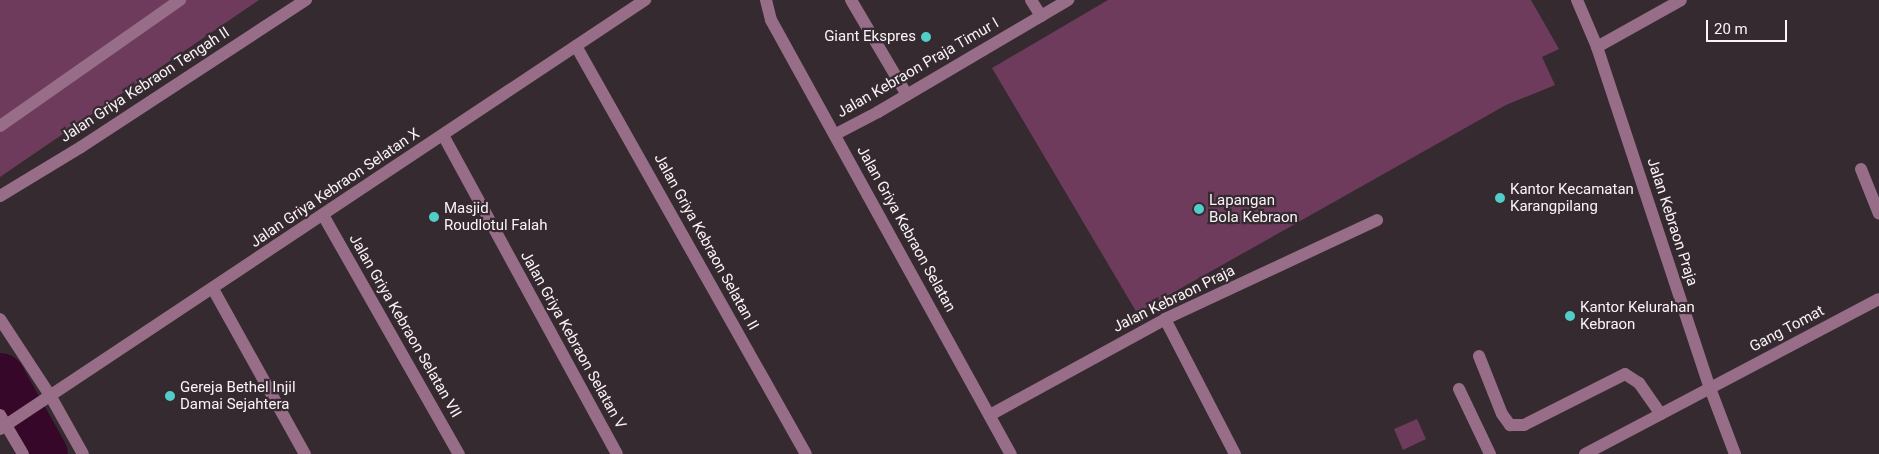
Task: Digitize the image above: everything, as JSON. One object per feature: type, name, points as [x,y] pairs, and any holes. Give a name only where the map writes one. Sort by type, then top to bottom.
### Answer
[{"type":"street","points":[[0,126],[180,0]]},
{"type":"street","name":"Jalan Griya Kebraon Tengah II","points":[[0,196],[81,146],[306,0]]},
{"type":"street","name":"Jalan Griya Kebraon Selatan X","points":[[5,422],[47,400],[645,0]]},
{"type":"street","name":"Jalan Griya Kebraon Selatan","points":[[766,0],[771,20],[836,134],[1011,454]]},
{"type":"street","points":[[851,0],[907,95]]},
{"type":"street","points":[[1031,0],[1041,16]]},
{"type":"street","name":"Jalan Kebraon Praja Timur I","points":[[836,134],[907,95],[1068,0]]},
{"type":"street","name":"Jalan Kebraon Praja","points":[[1577,0],[1597,48],[1710,388],[1735,454]]},
{"type":"street","points":[[1597,48],[1681,0]]},
{"type":"street","name":"Jalan Griya Kebraon Selatan II","points":[[576,46],[806,454]]},
{"type":"street","name":"Jalan Griya Kebraon Selatan V","points":[[443,135],[617,454]]},
{"type":"street","points":[[1861,169],[1879,214]]},
{"type":"street","name":"Jalan Griya Kebraon Selatan VII","points":[[323,215],[458,454]]},
{"type":"street","name":"Jalan Kebraon Praja","points":[[990,415],[1165,318],[1378,220]]},
{"type":"street","points":[[213,289],[305,454]]},
{"type":"street","name":"Gang Tomat","points":[[1585,454],[1879,299]]},
{"type":"street","points":[[1165,318],[1235,454]]},
{"type":"street","points":[[0,319],[47,400],[83,454]]},
{"type":"street","points":[[1479,356],[1502,414],[1510,425],[1524,425],[1625,374],[1639,383],[1661,414]]},
{"type":"street","points":[[1459,389],[1490,454]]},
{"type":"street","points":[[5,422],[23,454]]},
{"type":"shaded area","points":[[0,0],[259,0],[0,177]]},
{"type":"shaded area","name":"Lapangan Bola Kebraon","points":[[1108,0],[1531,0],[1559,49],[1542,57],[1555,85],[1506,105],[1137,313],[992,68]]},
{"type":"shaded area","points":[[1417,419],[1426,439],[1403,450],[1394,429]]},
{"type":"waterway","points":[[0,377],[43,454]]},
{"type":"place","name":"Giant Ekspres","points":[[926,37]]},
{"type":"place","name":"Kantor Kecamatan Karangpilang","points":[[1500,198]]},
{"type":"place","name":"Lapangan Bola Kebraon","points":[[1199,209]]},
{"type":"place","name":"Masjid Roudlotul Falah","points":[[434,217]]},
{"type":"place","name":"Kantor Kelurahan Kebraon","points":[[1570,316]]},
{"type":"place","name":"Gereja Bethel Injil Damai Sejahtera","points":[[170,396]]}]
